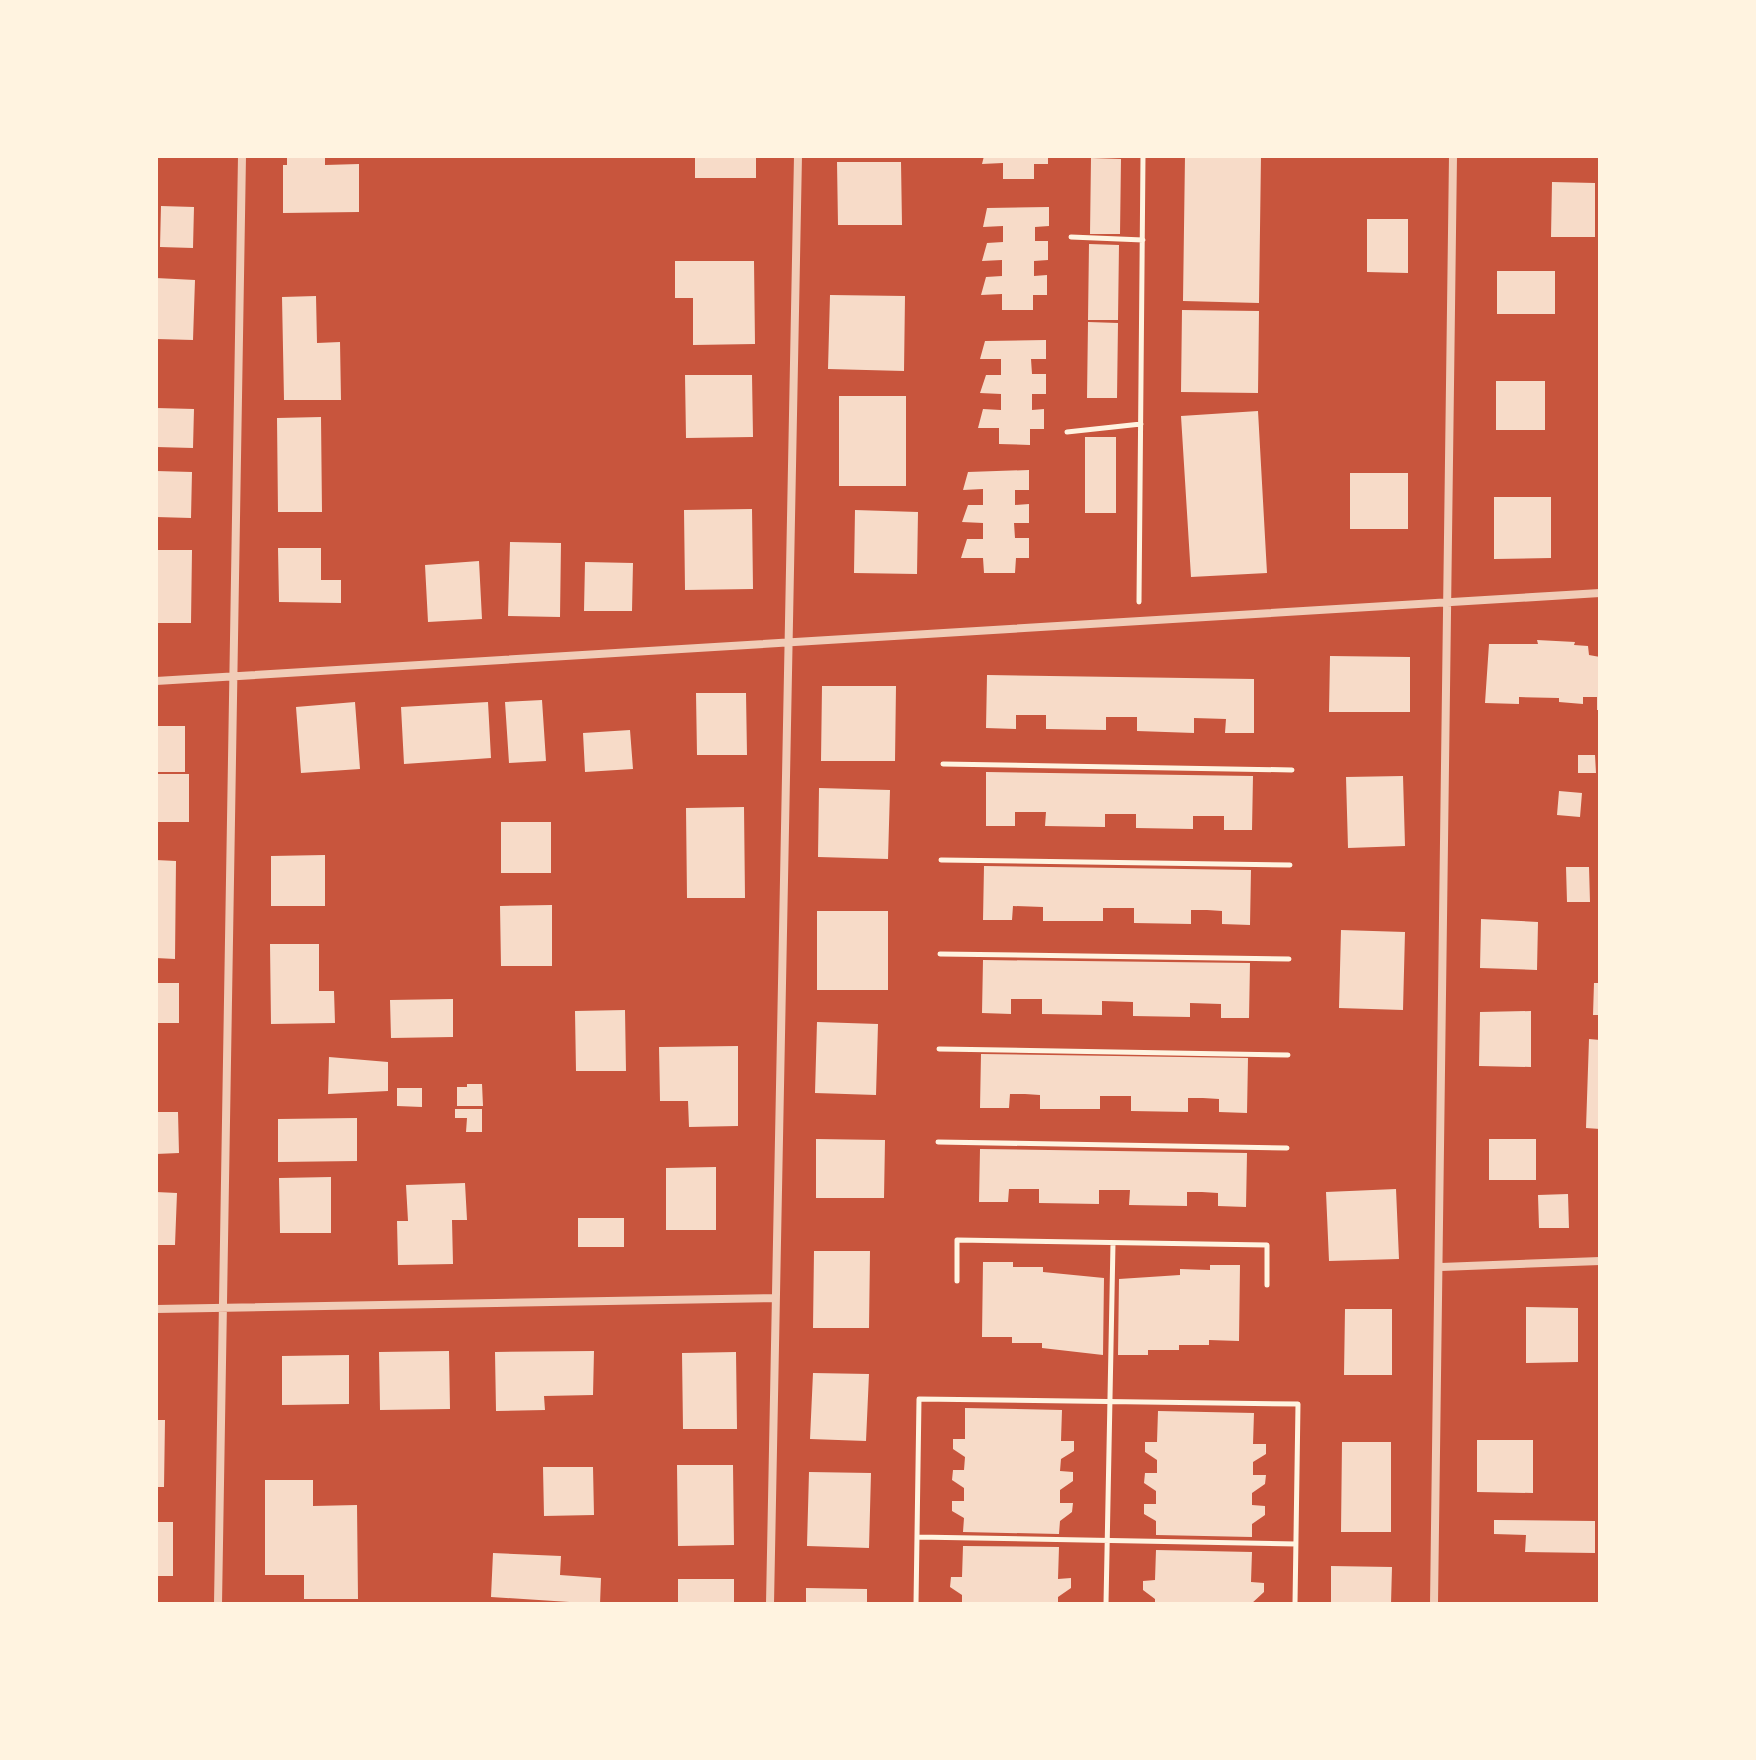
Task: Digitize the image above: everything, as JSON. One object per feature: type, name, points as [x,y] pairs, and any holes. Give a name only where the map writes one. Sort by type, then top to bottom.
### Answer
[{"type":"street","points":[[218,1604],[242,156]]},
{"type":"street","points":[[770,1604],[798,156]]},
{"type":"street","points":[[1434,1604],[1441,1267],[1453,156]]},
{"type":"street","points":[[156,681],[1600,593]]},
{"type":"street","points":[[1441,1267],[1600,1261]]},
{"type":"street","points":[[156,1309],[774,1298]]},
{"type":"path","points":[[1139,619],[1143,156]]},
{"type":"path","points":[[1071,237],[1143,240]]},
{"type":"path","points":[[1067,432],[1141,424]]},
{"type":"path","points":[[943,764],[1292,770]]},
{"type":"path","points":[[941,860],[1290,865]]},
{"type":"path","points":[[940,954],[1289,959]]},
{"type":"path","points":[[939,1049],[1288,1055]]},
{"type":"path","points":[[938,1142],[1287,1148]]},
{"type":"path","points":[[957,1281],[957,1240],[1267,1245],[1267,1285]]},
{"type":"path","points":[[1106,1604],[1113,1243]]},
{"type":"path","points":[[916,1604],[919,1399],[1298,1404],[1295,1604]]},
{"type":"path","points":[[917,1537],[1296,1544]]},
{"type":"building","points":[[287,156],[325,156],[325,165],[359,164],[359,212],[283,213],[283,165],[287,165]]},
{"type":"building","points":[[695,156],[756,156],[756,178],[695,178]]},
{"type":"building","points":[[984,156],[1048,156],[1048,164],[1034,164],[1034,179],[1003,179],[1003,163],[982,164]]},
{"type":"building","points":[[1185,156],[1261,156],[1259,303],[1183,301]]},
{"type":"building","points":[[1091,158],[1121,159],[1120,234],[1090,234]]},
{"type":"building","points":[[837,162],[901,162],[902,225],[838,225]]},
{"type":"building","points":[[1552,182],[1595,183],[1595,237],[1551,237]]},
{"type":"building","points":[[161,206],[194,207],[193,248],[160,247]]},
{"type":"building","points":[[1049,207],[1049,226],[1035,227],[1035,241],[1048,241],[1048,260],[1034,261],[1034,276],[1047,275],[1047,295],[1033,295],[1033,310],[1002,310],[1002,294],[981,295],[986,277],[1002,276],[1002,260],[982,261],[987,243],[1003,242],[1003,226],[983,227],[987,208]]},
{"type":"building","points":[[1367,219],[1408,219],[1408,273],[1367,272]]},
{"type":"building","points":[[1089,244],[1119,245],[1118,320],[1088,320]]},
{"type":"building","points":[[675,261],[754,261],[755,344],[693,345],[693,298],[675,298]]},
{"type":"building","points":[[1497,271],[1555,271],[1555,314],[1497,314]]},
{"type":"building","points":[[156,278],[195,280],[193,340],[156,339]]},
{"type":"building","points":[[830,295],[905,296],[904,371],[828,369]]},
{"type":"building","points":[[316,296],[317,343],[340,342],[341,400],[284,400],[282,297]]},
{"type":"building","points":[[1182,310],[1259,311],[1258,393],[1181,392]]},
{"type":"building","points":[[1088,322],[1118,323],[1117,398],[1087,398]]},
{"type":"building","points":[[1046,340],[1046,359],[1031,359],[1032,374],[1046,374],[1046,394],[1032,394],[1032,410],[1044,409],[1044,429],[1030,429],[1030,445],[999,444],[999,428],[978,428],[983,409],[1001,410],[1001,394],[980,393],[986,375],[1001,375],[1001,359],[980,359],[985,341]]},
{"type":"building","points":[[685,375],[752,375],[753,437],[686,438]]},
{"type":"building","points":[[1496,381],[1545,381],[1545,430],[1496,430]]},
{"type":"building","points":[[839,396],[906,396],[906,486],[839,486]]},
{"type":"building","points":[[156,408],[194,409],[193,448],[156,447]]},
{"type":"building","points":[[1258,411],[1267,573],[1191,577],[1181,416]]},
{"type":"building","points":[[321,417],[322,512],[278,512],[277,418]]},
{"type":"building","points":[[1085,437],[1116,437],[1116,513],[1085,513]]},
{"type":"building","points":[[1029,470],[1029,490],[1015,490],[1015,505],[1029,504],[1029,523],[1014,523],[1015,538],[1029,538],[1029,558],[1016,558],[1015,573],[984,573],[983,558],[961,558],[967,539],[983,539],[983,523],[962,522],[968,505],[983,505],[983,489],[963,490],[968,472]]},
{"type":"building","points":[[156,471],[192,472],[191,518],[156,517]]},
{"type":"building","points":[[1350,473],[1408,473],[1408,529],[1350,529]]},
{"type":"building","points":[[1494,497],[1551,497],[1551,558],[1494,559]]},
{"type":"building","points":[[752,509],[753,589],[685,590],[684,510]]},
{"type":"building","points":[[855,510],[918,512],[917,574],[854,573]]},
{"type":"building","points":[[510,542],[561,543],[560,617],[508,616]]},
{"type":"building","points":[[278,548],[321,548],[321,580],[341,580],[341,603],[279,602]]},
{"type":"building","points":[[156,550],[192,550],[191,623],[156,623]]},
{"type":"building","points":[[479,561],[482,619],[428,622],[425,565]]},
{"type":"building","points":[[585,562],[633,563],[632,611],[584,611]]},
{"type":"building","points":[[1537,640],[1575,642],[1574,645],[1588,646],[1589,655],[1600,657],[1600,710],[1597,710],[1597,697],[1583,697],[1583,704],[1559,702],[1559,698],[1519,697],[1519,704],[1485,703],[1489,644],[1538,644]]},
{"type":"building","points":[[1330,656],[1410,657],[1410,712],[1329,712]]},
{"type":"building","points":[[987,675],[1254,679],[1254,733],[1225,733],[1226,719],[1194,718],[1194,733],[1137,731],[1137,717],[1106,717],[1106,730],[1046,729],[1046,715],[1016,715],[1016,729],[986,728]]},
{"type":"building","points":[[822,686],[896,686],[895,761],[821,761]]},
{"type":"building","points":[[696,693],[746,693],[747,755],[697,755]]},
{"type":"building","points":[[542,700],[546,761],[509,763],[505,702]]},
{"type":"building","points":[[355,702],[360,769],[301,773],[296,707]]},
{"type":"building","points":[[488,702],[491,758],[404,764],[401,707]]},
{"type":"building","points":[[156,726],[185,726],[185,772],[156,772]]},
{"type":"building","points":[[630,730],[633,769],[585,772],[583,733]]},
{"type":"building","points":[[1578,755],[1595,755],[1596,773],[1578,773]]},
{"type":"building","points":[[986,772],[1253,776],[1252,830],[1224,830],[1224,816],[1193,816],[1193,829],[1136,828],[1136,814],[1105,814],[1105,827],[1045,826],[1046,812],[1015,812],[1015,826],[986,826]]},
{"type":"building","points":[[156,774],[189,774],[189,822],[156,822]]},
{"type":"building","points":[[1403,776],[1405,846],[1348,848],[1346,777]]},
{"type":"building","points":[[819,788],[890,790],[888,859],[818,857]]},
{"type":"building","points":[[1559,791],[1582,793],[1580,817],[1557,815]]},
{"type":"building","points":[[744,807],[745,898],[687,898],[686,808]]},
{"type":"building","points":[[501,822],[551,822],[551,873],[501,873]]},
{"type":"building","points":[[325,855],[325,906],[271,906],[271,856]]},
{"type":"building","points":[[156,860],[176,861],[175,959],[156,958]]},
{"type":"building","points":[[984,866],[1251,870],[1250,925],[1222,924],[1222,911],[1207,910],[1191,910],[1191,924],[1134,923],[1134,908],[1103,908],[1103,921],[1043,921],[1043,907],[1013,906],[1012,920],[983,920]]},
{"type":"building","points":[[1566,867],[1589,867],[1590,902],[1567,902]]},
{"type":"building","points":[[552,905],[552,966],[501,966],[500,906]]},
{"type":"building","points":[[817,911],[888,911],[888,990],[817,990]]},
{"type":"building","points":[[1481,919],[1538,922],[1537,970],[1480,968]]},
{"type":"building","points":[[1341,930],[1405,932],[1403,1010],[1339,1008]]},
{"type":"building","points":[[270,944],[319,944],[319,991],[334,991],[335,1023],[271,1024]]},
{"type":"building","points":[[983,960],[1250,963],[1249,1018],[1221,1018],[1221,1004],[1190,1003],[1190,1017],[1133,1016],[1133,1002],[1102,1001],[1102,1015],[1042,1014],[1042,999],[1011,999],[1011,1014],[982,1013]]},
{"type":"building","points":[[156,983],[179,983],[179,1023],[156,1023]]},
{"type":"building","points":[[1594,983],[1600,983],[1600,1015],[1593,1015]]},
{"type":"building","points":[[453,999],[453,1037],[391,1038],[390,1000]]},
{"type":"building","points":[[625,1010],[626,1071],[576,1071],[575,1011]]},
{"type":"building","points":[[1531,1011],[1531,1067],[1479,1066],[1480,1012]]},
{"type":"building","points":[[817,1022],[878,1024],[876,1095],[815,1093]]},
{"type":"building","points":[[1589,1039],[1600,1040],[1600,1129],[1586,1128]]},
{"type":"building","points":[[738,1046],[738,1126],[689,1127],[688,1101],[660,1101],[659,1047]]},
{"type":"building","points":[[981,1054],[1248,1058],[1247,1113],[1219,1112],[1219,1099],[1203,1098],[1188,1098],[1188,1112],[1131,1111],[1131,1096],[1100,1096],[1100,1109],[1040,1109],[1040,1095],[1025,1094],[1010,1094],[1009,1108],[980,1108]]},
{"type":"building","points":[[329,1057],[388,1062],[388,1091],[328,1094]]},
{"type":"building","points":[[467,1084],[482,1084],[483,1106],[457,1106],[457,1087],[467,1087]]},
{"type":"building","points":[[397,1088],[422,1088],[422,1107],[397,1106]]},
{"type":"building","points":[[455,1109],[482,1109],[482,1132],[466,1132],[467,1118],[455,1118]]},
{"type":"building","points":[[156,1112],[178,1112],[179,1153],[156,1154]]},
{"type":"building","points":[[357,1118],[357,1161],[278,1162],[278,1119]]},
{"type":"building","points":[[816,1139],[885,1140],[884,1198],[816,1198]]},
{"type":"building","points":[[1489,1139],[1536,1139],[1536,1180],[1489,1180]]},
{"type":"building","points":[[980,1149],[1247,1153],[1246,1207],[1218,1206],[1218,1193],[1202,1192],[1187,1192],[1187,1206],[1129,1205],[1130,1190],[1099,1190],[1099,1204],[1039,1203],[1039,1189],[1009,1189],[1008,1202],[979,1202]]},
{"type":"building","points":[[716,1167],[716,1230],[666,1230],[666,1168]]},
{"type":"building","points":[[331,1177],[331,1233],[280,1233],[279,1178]]},
{"type":"building","points":[[465,1183],[467,1220],[452,1220],[453,1264],[398,1265],[397,1221],[408,1221],[406,1185]]},
{"type":"building","points":[[1396,1189],[1399,1259],[1329,1261],[1326,1192]]},
{"type":"building","points":[[156,1192],[177,1193],[175,1245],[156,1245]]},
{"type":"building","points":[[1568,1194],[1569,1228],[1539,1228],[1538,1195]]},
{"type":"building","points":[[578,1218],[624,1218],[624,1247],[578,1247]]},
{"type":"building","points":[[814,1251],[870,1251],[869,1328],[813,1328]]},
{"type":"building","points":[[983,1262],[1013,1262],[1013,1267],[1043,1267],[1043,1272],[1104,1278],[1103,1355],[1042,1348],[1042,1343],[1012,1343],[1012,1337],[982,1337]]},
{"type":"building","points":[[1210,1265],[1240,1265],[1239,1341],[1209,1340],[1209,1345],[1179,1345],[1179,1350],[1148,1350],[1148,1355],[1118,1355],[1119,1279],[1180,1275],[1180,1269],[1210,1270]]},
{"type":"building","points":[[1526,1307],[1578,1308],[1578,1362],[1526,1363]]},
{"type":"building","points":[[1345,1309],[1392,1309],[1392,1375],[1344,1375]]},
{"type":"building","points":[[449,1351],[450,1409],[380,1410],[379,1352]]},
{"type":"building","points":[[594,1351],[593,1395],[544,1396],[545,1410],[496,1411],[495,1352]]},
{"type":"building","points":[[736,1352],[737,1429],[683,1429],[682,1353]]},
{"type":"building","points":[[349,1355],[349,1404],[282,1405],[282,1356]]},
{"type":"building","points":[[813,1373],[869,1374],[866,1441],[810,1439]]},
{"type":"building","points":[[965,1408],[1062,1410],[1061,1441],[1074,1441],[1074,1451],[1061,1459],[1060,1471],[1073,1472],[1073,1481],[1060,1490],[1060,1503],[1073,1503],[1072,1512],[1060,1521],[1059,1534],[963,1532],[964,1518],[952,1511],[952,1501],[964,1501],[964,1488],[952,1480],[953,1470],[964,1470],[965,1457],[953,1449],[953,1439],[965,1439]]},
{"type":"building","points":[[1158,1411],[1254,1413],[1253,1444],[1266,1444],[1266,1454],[1253,1462],[1253,1475],[1266,1475],[1265,1484],[1252,1493],[1252,1505],[1265,1506],[1265,1515],[1252,1524],[1252,1537],[1156,1535],[1156,1521],[1144,1514],[1144,1504],[1156,1504],[1156,1491],[1144,1483],[1145,1473],[1157,1473],[1157,1460],[1145,1452],[1145,1442],[1157,1442]]},
{"type":"building","points":[[156,1420],[165,1420],[164,1487],[156,1487]]},
{"type":"building","points":[[1477,1440],[1533,1440],[1533,1493],[1477,1492]]},
{"type":"building","points":[[1342,1442],[1391,1442],[1391,1532],[1341,1532]]},
{"type":"building","points":[[677,1465],[733,1465],[734,1545],[678,1546]]},
{"type":"building","points":[[543,1467],[593,1467],[594,1515],[544,1516]]},
{"type":"building","points":[[809,1472],[871,1473],[869,1548],[807,1546]]},
{"type":"building","points":[[265,1480],[313,1480],[313,1506],[357,1505],[358,1599],[304,1599],[304,1575],[265,1575]]},
{"type":"building","points":[[1494,1520],[1595,1521],[1595,1553],[1525,1552],[1526,1535],[1494,1534]]},
{"type":"building","points":[[156,1522],[173,1522],[173,1576],[156,1576]]},
{"type":"building","points":[[963,1546],[1059,1547],[1058,1579],[1071,1578],[1071,1588],[1058,1597],[1058,1604],[962,1604],[962,1595],[950,1587],[951,1577],[962,1577]]},
{"type":"building","points":[[1156,1550],[1252,1552],[1251,1582],[1264,1583],[1264,1592],[1251,1604],[1155,1604],[1155,1599],[1143,1590],[1143,1581],[1155,1580]]},
{"type":"building","points":[[493,1553],[561,1556],[560,1575],[601,1578],[600,1604],[491,1597]]},
{"type":"building","points":[[1331,1566],[1392,1567],[1391,1604],[1331,1604]]},
{"type":"building","points":[[678,1579],[734,1579],[734,1604],[678,1604]]},
{"type":"building","points":[[806,1588],[867,1589],[867,1604],[806,1604]]}]
